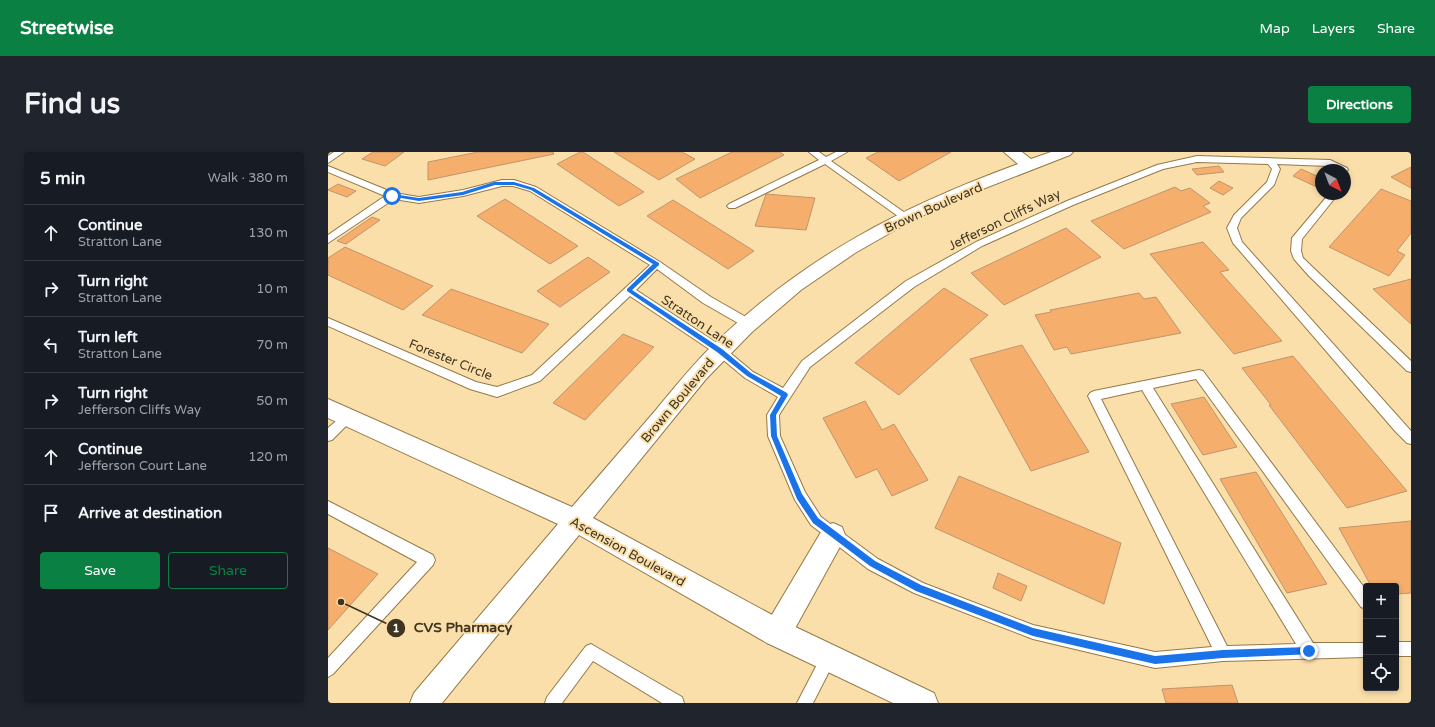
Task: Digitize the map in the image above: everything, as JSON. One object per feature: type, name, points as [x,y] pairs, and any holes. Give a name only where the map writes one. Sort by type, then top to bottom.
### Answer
[{"type":"street","points":[[1012,152],[1029,165]]},
{"type":"street","name":"Brown Boulevard","points":[[424,703],[720,350],[783,294],[829,261],[905,217],[1029,165],[1065,152]]},
{"type":"street","name":"Ascension Boulevard","points":[[338,413],[576,521],[777,633],[924,703]]},
{"type":"street","points":[[777,633],[833,535]]},
{"type":"lane","points":[[328,160],[340,152]]},
{"type":"lane","points":[[813,152],[905,217]]},
{"type":"lane","points":[[732,206],[843,152]]},
{"type":"lane","name":"Jefferson Cliffs Way","points":[[1332,164],[1197,159],[1160,167],[1070,203],[979,244],[910,284],[806,364],[773,415],[774,436],[800,496],[816,521],[833,535],[873,564],[919,588],[1033,632],[1155,660],[1223,654],[1363,650]]},
{"type":"lane","points":[[1270,161],[1276,169],[1271,184],[1237,217],[1232,228],[1238,243],[1411,439]]},
{"type":"lane","name":"Stratton Lane","points":[[328,170],[392,196],[419,200],[463,193],[494,184],[514,183],[533,189],[657,264],[708,300],[749,324]]},
{"type":"lane","points":[[328,240],[392,196]]},
{"type":"lane","points":[[1329,200],[1297,238],[1296,251],[1299,259],[1411,368]]},
{"type":"lane","points":[[628,290],[657,264]]},
{"type":"lane","name":"Stratton Lane","points":[[628,290],[720,350],[749,375],[785,395]]},
{"type":"lane","name":"Forester Circle","points":[[328,322],[474,386],[497,392],[536,378],[628,290]]},
{"type":"lane","points":[[1223,654],[1094,396],[1199,374],[1363,598]]},
{"type":"lane","points":[[1144,385],[1309,651]]},
{"type":"lane","points":[[328,436],[338,413]]},
{"type":"lane","points":[[328,507],[428,560],[328,669]]},
{"type":"lane","points":[[553,703],[591,651],[676,703]]},
{"type":"lane","points":[[805,703],[828,658]]},
{"type":"building","points":[[373,152],[404,152],[385,166],[362,159]]},
{"type":"building","points":[[478,152],[553,152],[554,154],[428,180],[428,162]]},
{"type":"building","points":[[580,152],[583,152],[644,192],[619,206],[557,164]]},
{"type":"building","points":[[614,152],[682,152],[695,159],[659,180]]},
{"type":"building","points":[[732,152],[780,152],[784,155],[700,198],[676,179]]},
{"type":"building","points":[[878,152],[951,152],[899,181],[866,158]]},
{"type":"building","points":[[1219,166],[1224,172],[1197,175],[1192,169]]},
{"type":"building","points":[[1411,167],[1411,188],[1391,177]]},
{"type":"building","points":[[1301,169],[1315,175],[1315,186],[1293,176]]},
{"type":"building","points":[[1219,181],[1233,188],[1223,195],[1210,188]]},
{"type":"building","points":[[338,184],[356,191],[347,197],[328,190]]},
{"type":"building","points":[[1175,187],[1181,191],[1190,188],[1210,203],[1203,206],[1211,212],[1124,249],[1091,221]]},
{"type":"building","points":[[1381,189],[1411,201],[1411,233],[1397,251],[1405,255],[1389,276],[1329,247]]},
{"type":"building","points":[[766,194],[815,198],[806,230],[755,226]]},
{"type":"building","points":[[505,199],[578,246],[550,264],[477,216]]},
{"type":"building","points":[[673,200],[754,251],[728,269],[647,216]]},
{"type":"building","points":[[372,217],[380,220],[346,244],[337,241]]},
{"type":"building","points":[[1066,228],[1101,257],[1004,305],[971,273]]},
{"type":"building","points":[[1203,242],[1229,270],[1220,272],[1282,341],[1234,354],[1150,254]]},
{"type":"building","points":[[345,247],[433,286],[403,310],[328,275],[328,258]]},
{"type":"building","points":[[588,257],[610,272],[560,307],[537,291]]},
{"type":"building","points":[[1411,279],[1411,324],[1373,289]]},
{"type":"building","points":[[944,288],[988,315],[899,395],[855,363]]},
{"type":"building","points":[[451,289],[549,324],[522,353],[422,315]]},
{"type":"building","points":[[1139,293],[1144,299],[1156,297],[1181,333],[1071,354],[1067,347],[1054,350],[1035,315],[1051,312],[1050,310]]},
{"type":"building","points":[[623,334],[654,347],[585,420],[553,403]]},
{"type":"building","points":[[1022,345],[1089,452],[1031,471],[970,359]]},
{"type":"building","points":[[1293,356],[1407,491],[1347,508],[1242,368]]},
{"type":"building","points":[[1204,397],[1237,447],[1203,455],[1171,404]]},
{"type":"building","points":[[865,401],[882,430],[894,424],[928,480],[892,496],[877,469],[856,478],[823,418]]},
{"type":"building","points":[[1256,472],[1327,584],[1287,593],[1220,479]]},
{"type":"building","points":[[959,476],[1121,543],[1104,604],[935,528]]},
{"type":"building","points":[[1411,521],[1411,593],[1399,594],[1399,583],[1369,583],[1339,528]]},
{"type":"building","points":[[328,548],[378,574],[328,630]]},
{"type":"building","points":[[998,573],[1027,586],[1021,601],[993,588]]},
{"type":"building","points":[[1232,685],[1238,703],[1166,703],[1162,689]]},
{"type":"place","name":"CVS Pharmacy","points":[[341,602]]},
{"type":"route","points":[[392,196],[419,200],[463,193],[494,184],[514,183],[533,189],[657,264],[628,290],[720,350],[749,375],[785,395],[773,415],[774,436],[800,496],[816,521],[873,564],[919,588],[1033,632],[1129,656],[1155,660],[1223,654],[1309,651]]}]
